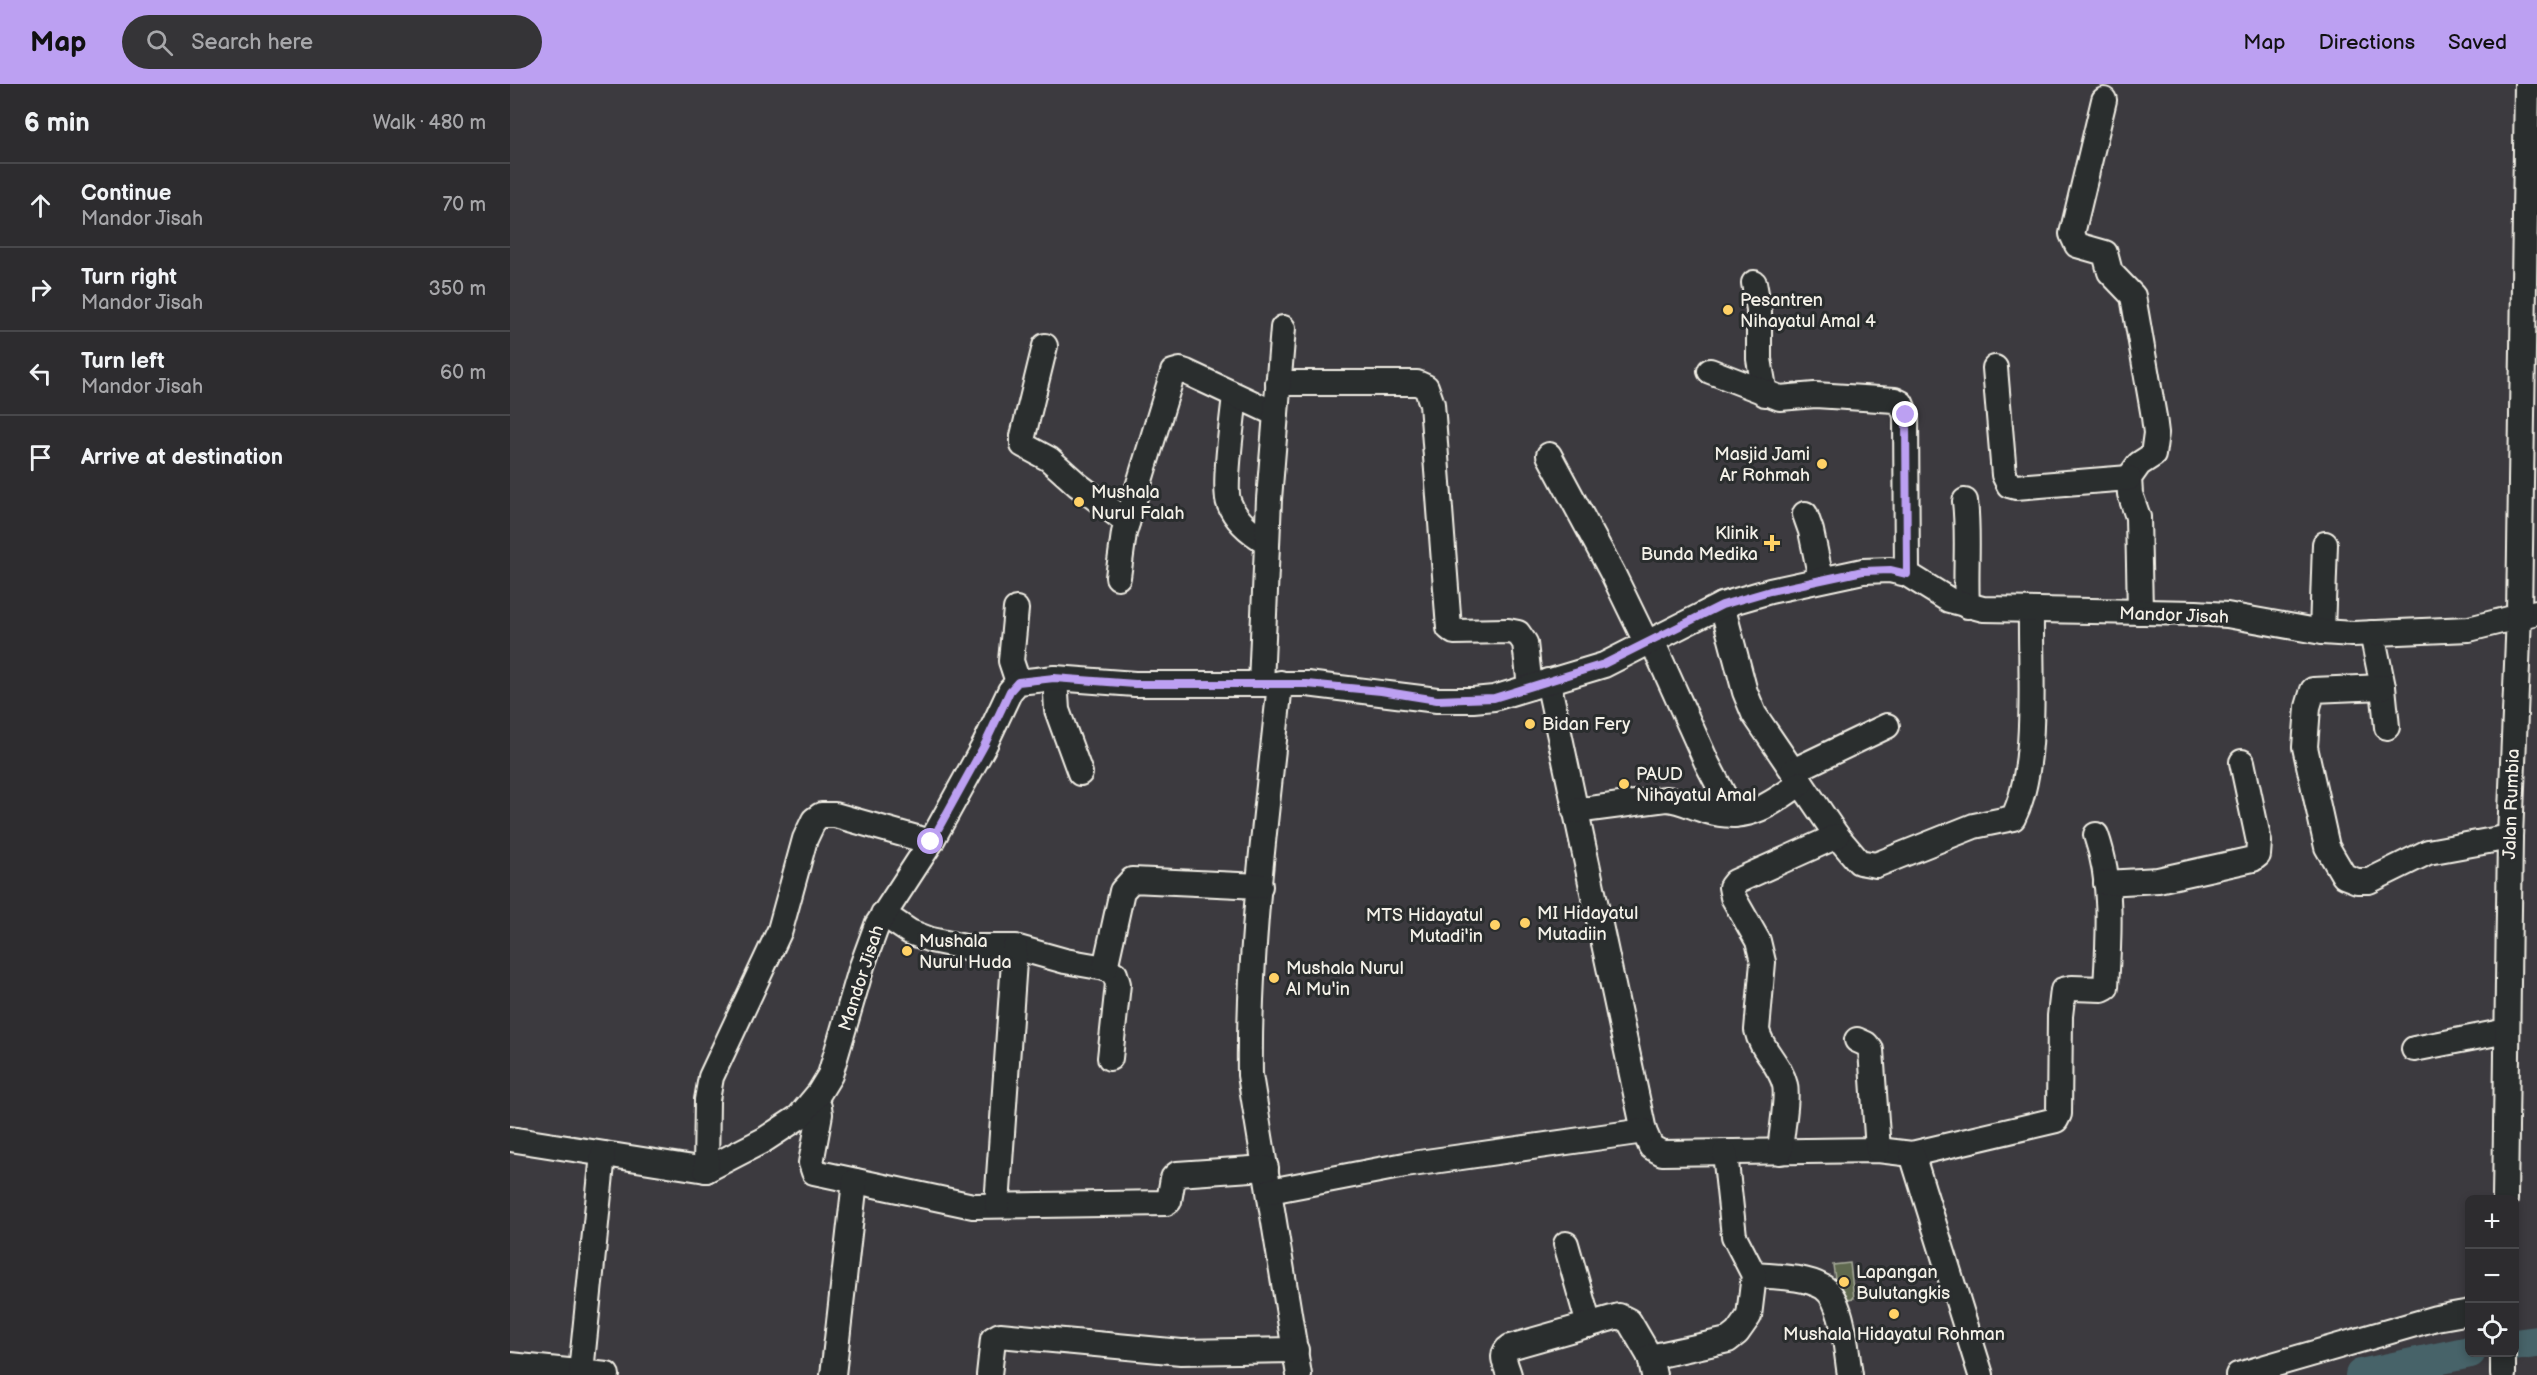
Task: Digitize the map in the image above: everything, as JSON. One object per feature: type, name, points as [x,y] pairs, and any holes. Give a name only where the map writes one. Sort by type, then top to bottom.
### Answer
[{"type":"street","name":"Jalan Rumbia","points":[[2505,1195],[2510,837],[2528,614],[2527,84]]},
{"type":"street","points":[[2104,100],[2072,234],[2077,245],[2105,253],[2110,272],[2133,296],[2144,352],[2156,433],[2153,455],[2139,464],[2129,478],[2130,494],[2138,517],[2140,612]]},
{"type":"street","points":[[1754,283],[1759,309],[1759,359],[1765,393]]},
{"type":"street","points":[[1283,328],[1267,542],[1270,684],[1260,886],[1249,1035],[1250,1075],[1299,1375]]},
{"type":"street","points":[[1045,346],[1023,444],[1049,459],[1078,485],[1127,522]]},
{"type":"street","points":[[1995,368],[2004,475],[2009,485],[2016,487],[2129,478]]},
{"type":"street","points":[[1118,577],[1127,522],[1141,484],[1173,372],[1177,370],[1186,372],[1276,414]]},
{"type":"street","points":[[1710,371],[1779,398],[1815,395],[1895,400],[1901,403],[1906,415],[1907,574]]},
{"type":"street","points":[[1278,383],[1417,383],[1426,387],[1432,405],[1449,628],[1454,632],[1515,631],[1522,635],[1539,684],[1575,811],[1644,1131],[1651,1147],[1662,1153],[1878,1150],[1912,1154],[2053,1122],[2058,1117],[2060,1016],[2063,990],[2106,987],[2108,917],[2106,883],[2104,859],[2096,835]]},
{"type":"street","points":[[1235,396],[1227,500],[1241,522],[1267,542]]},
{"type":"street","points":[[1549,455],[1649,643],[1734,815]]},
{"type":"street","points":[[1965,501],[1968,525],[1965,569],[1967,606]]},
{"type":"street","points":[[1805,514],[1821,579]]},
{"type":"street","points":[[2322,632],[2325,544]]},
{"type":"street","name":"Mandor Jisah","points":[[706,1170],[764,1140],[799,1117],[810,1106],[832,1069],[868,948],[883,914],[931,842],[985,744],[1010,691],[1018,682],[1054,678],[1135,684],[1342,686],[1437,700],[1494,698],[1604,664],[1722,605],[1821,579],[1863,571],[1890,570],[1907,574],[1949,600],[1983,609],[2031,612],[2227,615],[2322,632],[2372,633],[2469,629],[2528,614]]},
{"type":"street","points":[[1722,605],[1748,703],[1837,836],[1859,862],[1876,865],[1974,826],[2013,818],[2025,776],[2030,728],[2031,612]]},
{"type":"street","points":[[1016,609],[1011,661],[1018,682]]},
{"type":"street","points":[[2372,633],[2383,687],[2387,727]]},
{"type":"street","points":[[1054,678],[1057,710],[1080,773]]},
{"type":"street","points":[[2383,687],[2313,690],[2308,707],[2305,747],[2308,765],[2327,847],[2344,876],[2357,881],[2369,880],[2428,852],[2510,837]]},
{"type":"street","points":[[1575,811],[1666,799],[1679,800],[1708,812],[1750,814],[1767,807],[1797,777],[1887,726]]},
{"type":"street","points":[[2106,883],[2158,880],[2253,859],[2258,855],[2259,842],[2242,762]]},
{"type":"street","points":[[510,1139],[706,1170],[707,1100],[711,1077],[780,930],[805,839],[814,819],[821,815],[835,815],[931,842]]},
{"type":"street","points":[[1780,1152],[1785,1085],[1778,1068],[1759,1039],[1757,1030],[1762,951],[1731,888],[1735,882],[1837,836]]},
{"type":"street","points":[[1105,968],[1122,891],[1132,880],[1260,886]]},
{"type":"street","points":[[883,914],[910,932],[931,940],[966,947],[1015,947],[1065,961],[1105,968],[1116,975],[1118,984],[1110,1058]]},
{"type":"street","points":[[997,1204],[1015,947]]},
{"type":"street","points":[[2414,1049],[2507,1031]]},
{"type":"street","points":[[1857,1040],[1866,1044],[1871,1050],[1878,1150]]},
{"type":"street","points":[[810,1106],[819,1107],[820,1114],[811,1168],[814,1172],[973,1206],[1166,1203],[1169,1201],[1173,1178],[1178,1174],[1268,1179],[1405,1165],[1644,1131]]},
{"type":"street","points":[[1509,1375],[1503,1355],[1504,1351],[1510,1347],[1619,1316],[1624,1317],[1652,1366],[1728,1340],[1737,1333],[1749,1316],[1754,1275],[1734,1236],[1725,1153]]},
{"type":"street","points":[[581,1372],[603,1154]]},
{"type":"street","points":[[1912,1154],[1981,1375]]},
{"type":"street","points":[[833,1375],[855,1181]]},
{"type":"street","points":[[1566,1244],[1589,1325]]},
{"type":"street","points":[[1754,1275],[1804,1281],[1825,1288],[1833,1297],[1840,1315],[1850,1375]]},
{"type":"street","points":[[2238,1375],[2436,1318],[2465,1313]]},
{"type":"street","points":[[989,1375],[993,1339],[1000,1335],[1181,1352],[1296,1350]]},
{"type":"street","points":[[2503,1357],[2503,1375]]},
{"type":"street","points":[[510,1365],[607,1375]]},
{"type":"green space","name":"Lapangan Bulutangkis","points":[[1850,1263],[1854,1298],[1838,1300],[1833,1265]]},
{"type":"waterway","points":[[2519,1344],[2537,1342]]},
{"type":"waterway","points":[[2361,1375],[2465,1353]]},
{"type":"place","name":"Pesantren Nihayatul Amal 4","points":[[1728,310]]},
{"type":"place","name":"Masjid Jami Ar Rohmah","points":[[1822,464]]},
{"type":"place","name":"Mushala Nurul Falah","points":[[1079,502]]},
{"type":"place","name":"Klinik Bunda Medika","points":[[1772,543]]},
{"type":"place","name":"Bidan Fery","points":[[1530,724]]},
{"type":"place","name":"PAUD Nihayatul Amal","points":[[1624,784]]},
{"type":"place","name":"MI Hidayatul Mutadiin","points":[[1525,923]]},
{"type":"place","name":"MTS Hidayatul Mutadi'in","points":[[1495,925]]},
{"type":"place","name":"Mushala Nurul Huda","points":[[907,951]]},
{"type":"place","name":"Mushala Nurul Al Mu'in","points":[[1274,978]]},
{"type":"place","name":"Lapangan Bulutangkis","points":[[1844,1282]]},
{"type":"place","name":"Mushala Hidayatul Rohman","points":[[1894,1314]]},
{"type":"route","points":[[931,842],[985,744],[1010,691],[1018,682],[1054,678],[1135,684],[1280,683],[1342,686],[1437,700],[1494,698],[1604,664],[1722,605],[1770,591],[1863,571],[1890,570],[1907,574],[1906,415]]}]
